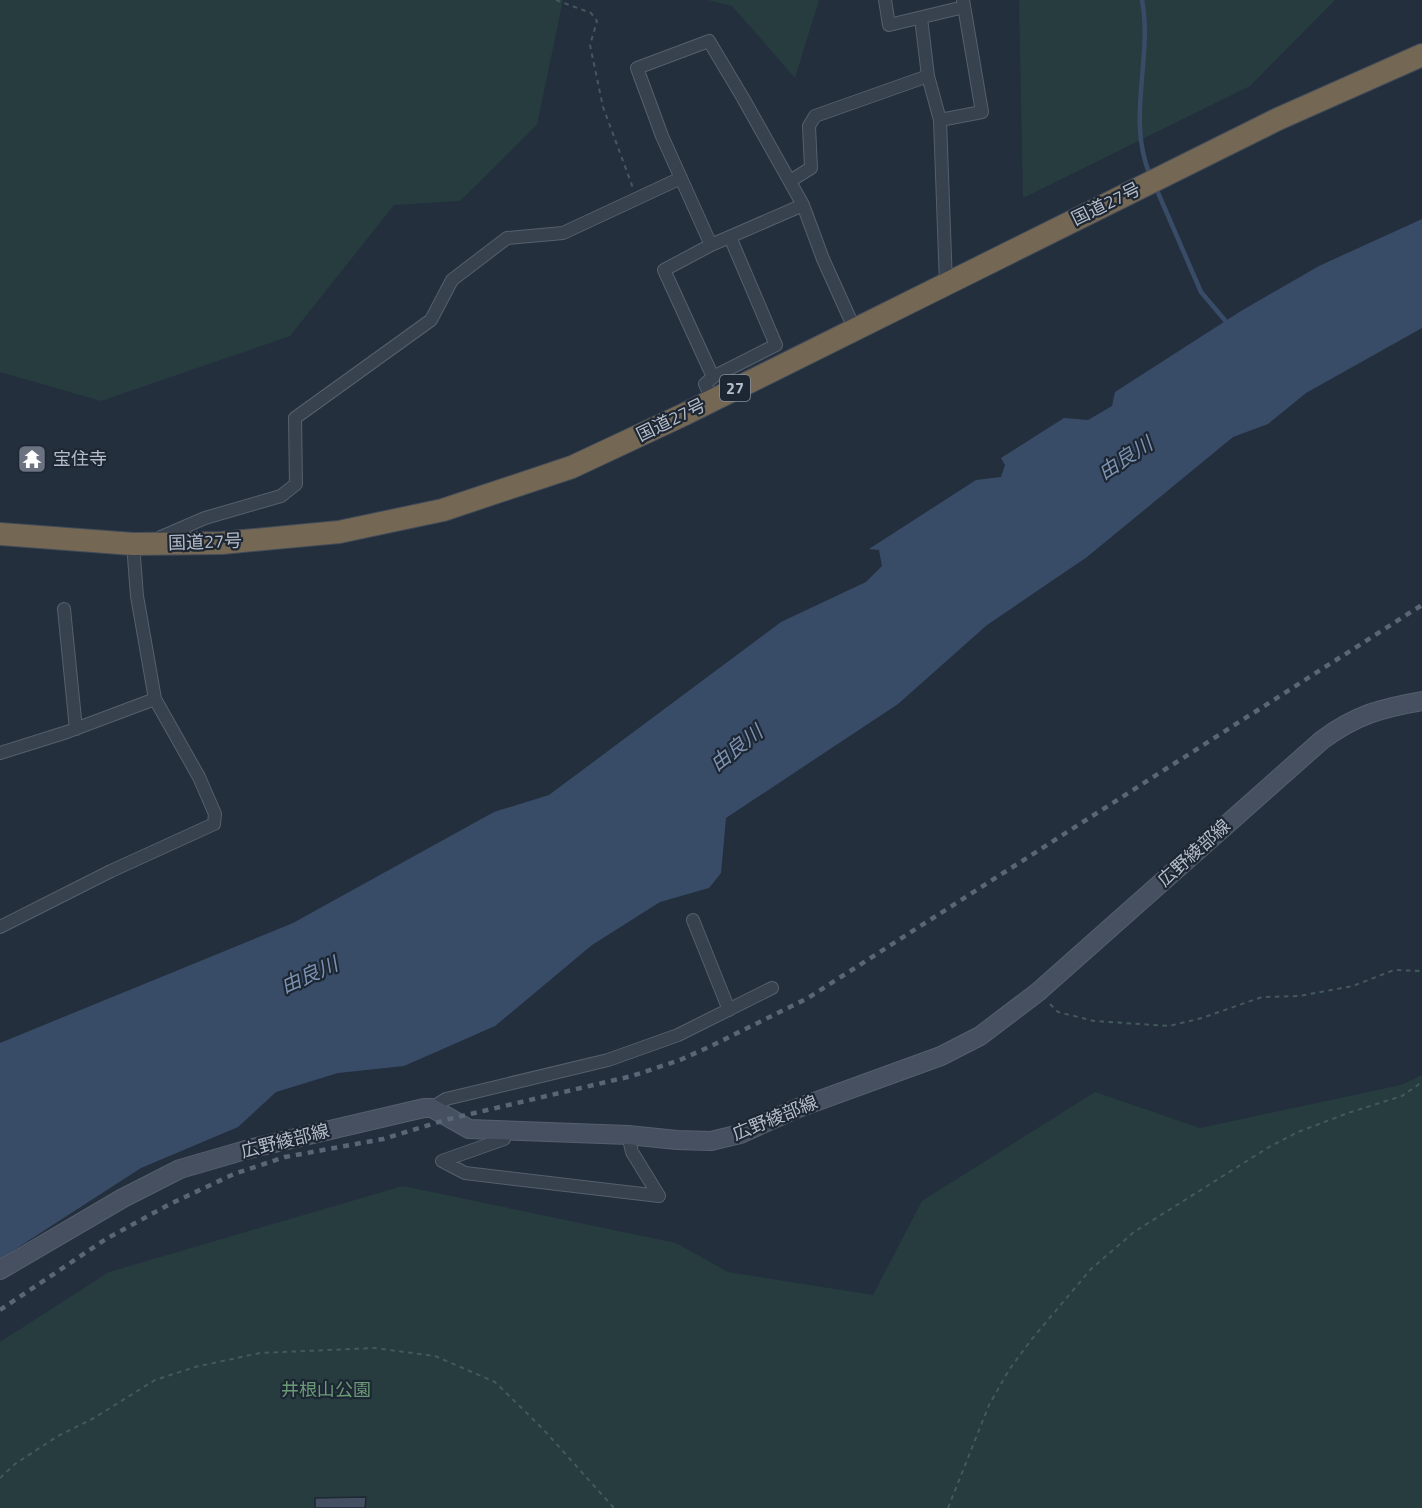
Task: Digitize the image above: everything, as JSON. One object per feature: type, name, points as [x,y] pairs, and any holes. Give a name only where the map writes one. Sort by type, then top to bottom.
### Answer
[{"type":"highway","name":"国道27号","points":[[0,534],[159,544],[222,543],[339,532],[443,510],[572,467],[713,388],[855,330],[1278,119],[1422,55]]},
{"type":"main road","name":"広野綾部線","points":[[0,1270],[123,1198],[180,1169],[281,1141],[424,1108],[432,1108],[469,1129],[628,1135],[711,1141],[740,1134],[798,1108],[941,1056],[980,1036],[1038,992],[1322,740],[1357,717],[1422,701]]},
{"type":"street","points":[[885,0],[890,25],[921,18],[963,4],[982,112],[940,120]]},
{"type":"street","points":[[921,18],[928,76],[940,120],[946,284]]},
{"type":"street","points":[[711,245],[662,136],[637,68],[709,40],[803,205],[823,259],[855,330]]},
{"type":"street","points":[[790,181],[811,168],[808,126],[815,116],[928,76]]},
{"type":"street","points":[[159,544],[161,537],[205,518],[280,496],[296,484],[296,418],[431,320],[452,280],[507,238],[563,233],[681,178]]},
{"type":"street","points":[[730,237],[776,345],[713,388],[664,270],[711,245],[803,205]]},
{"type":"street","points":[[0,927],[111,871],[214,824],[215,814],[199,777],[155,699],[136,596],[133,544]]},
{"type":"street","points":[[64,609],[76,729]]},
{"type":"street","points":[[0,753],[76,729],[155,699]]},
{"type":"street","points":[[693,920],[729,1010]]},
{"type":"street","points":[[432,1108],[446,1100],[608,1060],[678,1035],[772,988]]},
{"type":"street","points":[[501,1129],[504,1139],[442,1161],[465,1173],[659,1196],[632,1152],[628,1135]]},
{"type":"path","points":[[556,0],[591,13],[597,21],[590,45],[603,107],[637,198]]},
{"type":"path","points":[[1038,992],[1058,1012],[1094,1021],[1169,1026],[1202,1018],[1262,997],[1299,996],[1353,986],[1394,970],[1422,970]]},
{"type":"path","points":[[948,1508],[989,1405],[1009,1370],[1031,1340],[1091,1269],[1134,1232],[1269,1147],[1298,1132],[1402,1096],[1422,1082]]},
{"type":"path","points":[[0,1478],[15,1464],[155,1380],[195,1367],[260,1353],[374,1348],[435,1356],[495,1382],[543,1429],[614,1508]]},
{"type":"green space","points":[[0,0],[563,0],[537,125],[460,201],[394,205],[290,336],[101,401],[0,372]]},
{"type":"green space","points":[[708,0],[819,0],[795,78],[732,6]]},
{"type":"green space","points":[[1019,0],[1335,0],[1250,86],[1023,198]]},
{"type":"green space","name":"井根山公園","points":[[1422,1075],[1422,1508],[0,1508],[0,1342],[109,1272],[403,1186],[676,1243],[728,1272],[873,1295],[922,1201],[1095,1092],[1200,1128],[1401,1085]]},
{"type":"water","name":"由良川","points":[[1422,219],[1422,328],[1306,393],[1268,424],[1233,437],[1087,557],[987,625],[898,704],[726,818],[721,873],[709,888],[660,902],[592,945],[495,1026],[404,1066],[338,1073],[276,1092],[238,1127],[141,1168],[0,1259],[0,1043],[293,923],[494,812],[549,795],[781,622],[866,582],[882,566],[879,550],[869,549],[976,480],[1001,477],[1005,465],[1001,458],[1064,418],[1088,420],[1112,406],[1115,392],[1241,311],[1319,266]]},
{"type":"building","points":[[366,1497],[365,1508],[315,1508],[315,1498]]},
{"type":"waterway","points":[[1142,0],[1145,44],[1140,132],[1143,154],[1150,175]]},
{"type":"waterway","points":[[1156,188],[1201,292],[1229,325]]},
{"type":"railway","points":[[0,1310],[106,1239],[170,1204],[234,1174],[285,1157],[383,1139],[449,1119],[632,1076],[680,1060],[808,998],[1422,605]]},
{"type":"place","name":"宝住寺","points":[[32,459]]}]
